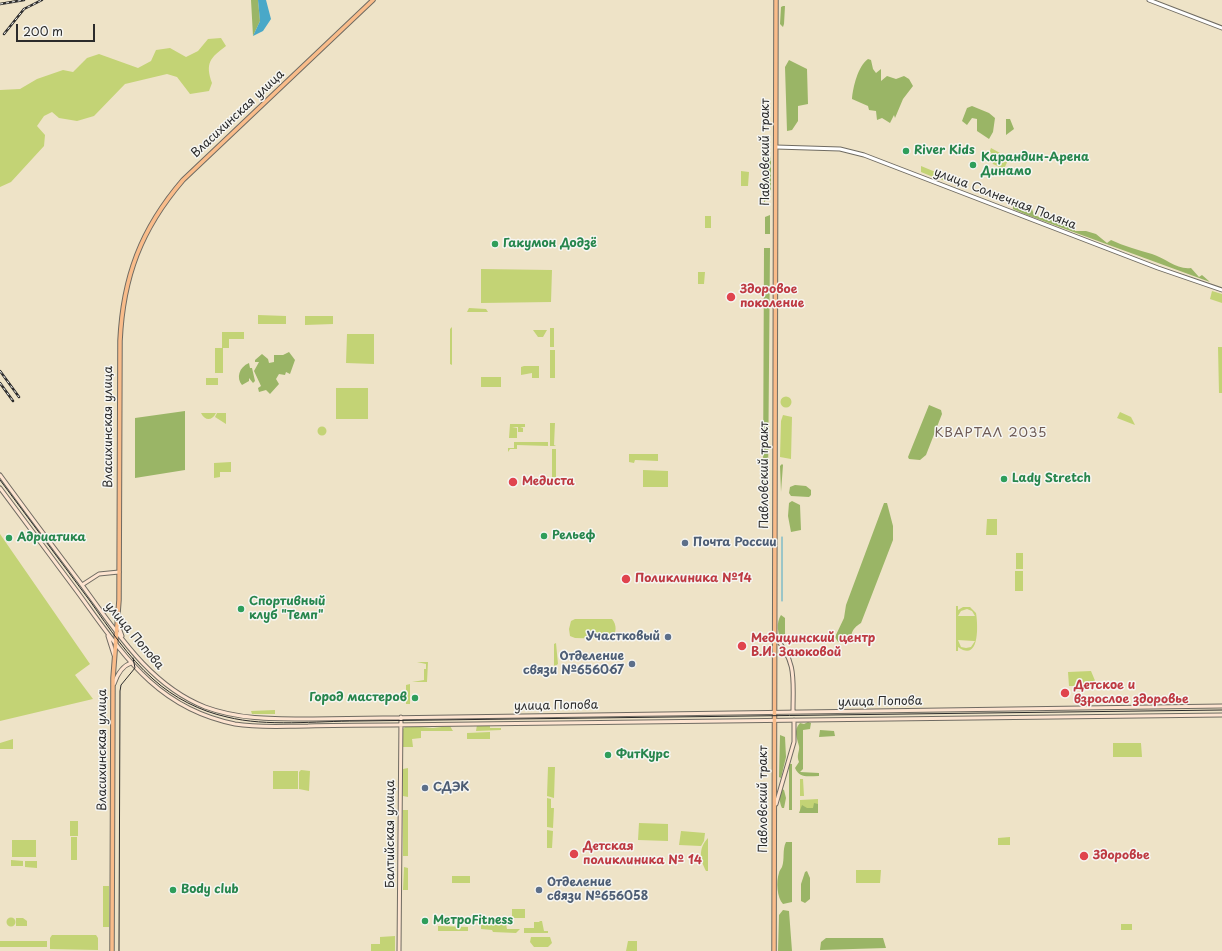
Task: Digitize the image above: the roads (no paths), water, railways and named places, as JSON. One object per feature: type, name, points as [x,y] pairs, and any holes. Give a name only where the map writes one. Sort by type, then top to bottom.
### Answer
[{"type":"main road","name":"Власихинская улица","points":[[112,951],[113,686],[114,655],[118,625],[121,321],[129,274],[142,239],[161,207],[183,180],[373,0]]},
{"type":"main road","name":"Павловский тракт","points":[[774,951],[776,0]]},
{"type":"main road","name":"улица Попова","points":[[0,475],[116,632],[147,668],[168,687],[191,700],[218,711],[260,719],[1222,706]]},
{"type":"main road","name":"улица Попова","points":[[0,488],[131,664],[156,688],[180,704],[225,721],[260,726],[1222,715]]},
{"type":"main road","points":[[82,585],[98,574],[119,572]]},
{"type":"main road","points":[[118,625],[127,645]]},
{"type":"main road","points":[[105,629],[114,655]]},
{"type":"main road","points":[[775,636],[789,656],[793,682],[793,712]]},
{"type":"main road","points":[[113,686],[120,672],[126,665],[131,664]]},
{"type":"main road","points":[[859,711],[859,719]]},
{"type":"main road","points":[[683,714],[683,722]]},
{"type":"main road","name":"Балтийская улица","points":[[399,951],[401,717]]},
{"type":"main road","points":[[378,718],[378,725]]},
{"type":"main road","points":[[774,811],[779,787],[794,742],[794,720]]},
{"type":"street","points":[[1149,0],[1222,28]]},
{"type":"street","name":"улица Солнечная Поляна","points":[[776,147],[840,149],[864,155],[1158,268],[1222,290]]},
{"type":"water","points":[[258,0],[266,0],[271,19],[263,31],[253,36],[260,21]]},
{"type":"waterway","points":[[782,537],[782,601]]},
{"type":"tram line","points":[[0,480],[119,642],[153,679],[161,686],[188,703],[207,711],[242,720],[292,723],[1222,710]]},
{"type":"tram line","points":[[119,951],[120,691],[121,685],[135,668],[133,658]]},
{"type":"railway","points":[[0,4],[24,0]]},
{"type":"railway","points":[[4,34],[24,9],[42,0]]},
{"type":"railway","points":[[0,371],[19,397]]},
{"type":"railway","points":[[0,383],[13,401]]},
{"type":"place","name":"River Kids","points":[[906,151]]},
{"type":"place","name":"Карандин-Арена Динамо","points":[[973,165]]},
{"type":"place","name":"Гакумон Додзё","points":[[495,244]]},
{"type":"place","name":"Здоровое поколение","points":[[731,297]]},
{"type":"place","name":"Lady Stretch","points":[[1004,479]]},
{"type":"place","name":"Медиста","points":[[513,482]]},
{"type":"place","name":"Рельеф","points":[[544,536]]},
{"type":"place","name":"Адриатика","points":[[9,538]]},
{"type":"place","name":"Почта России","points":[[685,543]]},
{"type":"place","name":"Поликлиника №14","points":[[626,579]]},
{"type":"place","name":"Спортивный клуб \"Темп\"","points":[[241,609]]},
{"type":"place","name":"Участковый","points":[[668,637]]},
{"type":"place","name":"Медицинский центр В.И. Заюковой","points":[[742,646]]},
{"type":"place","name":"Отделение связи №656067","points":[[632,664]]},
{"type":"place","name":"Детское и взрослое здоровье","points":[[1065,693]]},
{"type":"place","name":"Город мастеров","points":[[415,698]]},
{"type":"place","name":"ФитКурс","points":[[608,755]]},
{"type":"place","name":"СДЭК","points":[[425,788]]},
{"type":"place","name":"Детская поликлиника № 14","points":[[574,854]]},
{"type":"place","name":"Здоровье","points":[[1084,856]]},
{"type":"place","name":"Body club","points":[[173,890]]},
{"type":"place","name":"Отделение связи №656058","points":[[539,890]]},
{"type":"place","name":"МетроFitness","points":[[425,921]]},
{"type":"district","name":"КВАРТАЛ 2035","points":[[991,433]]}]
